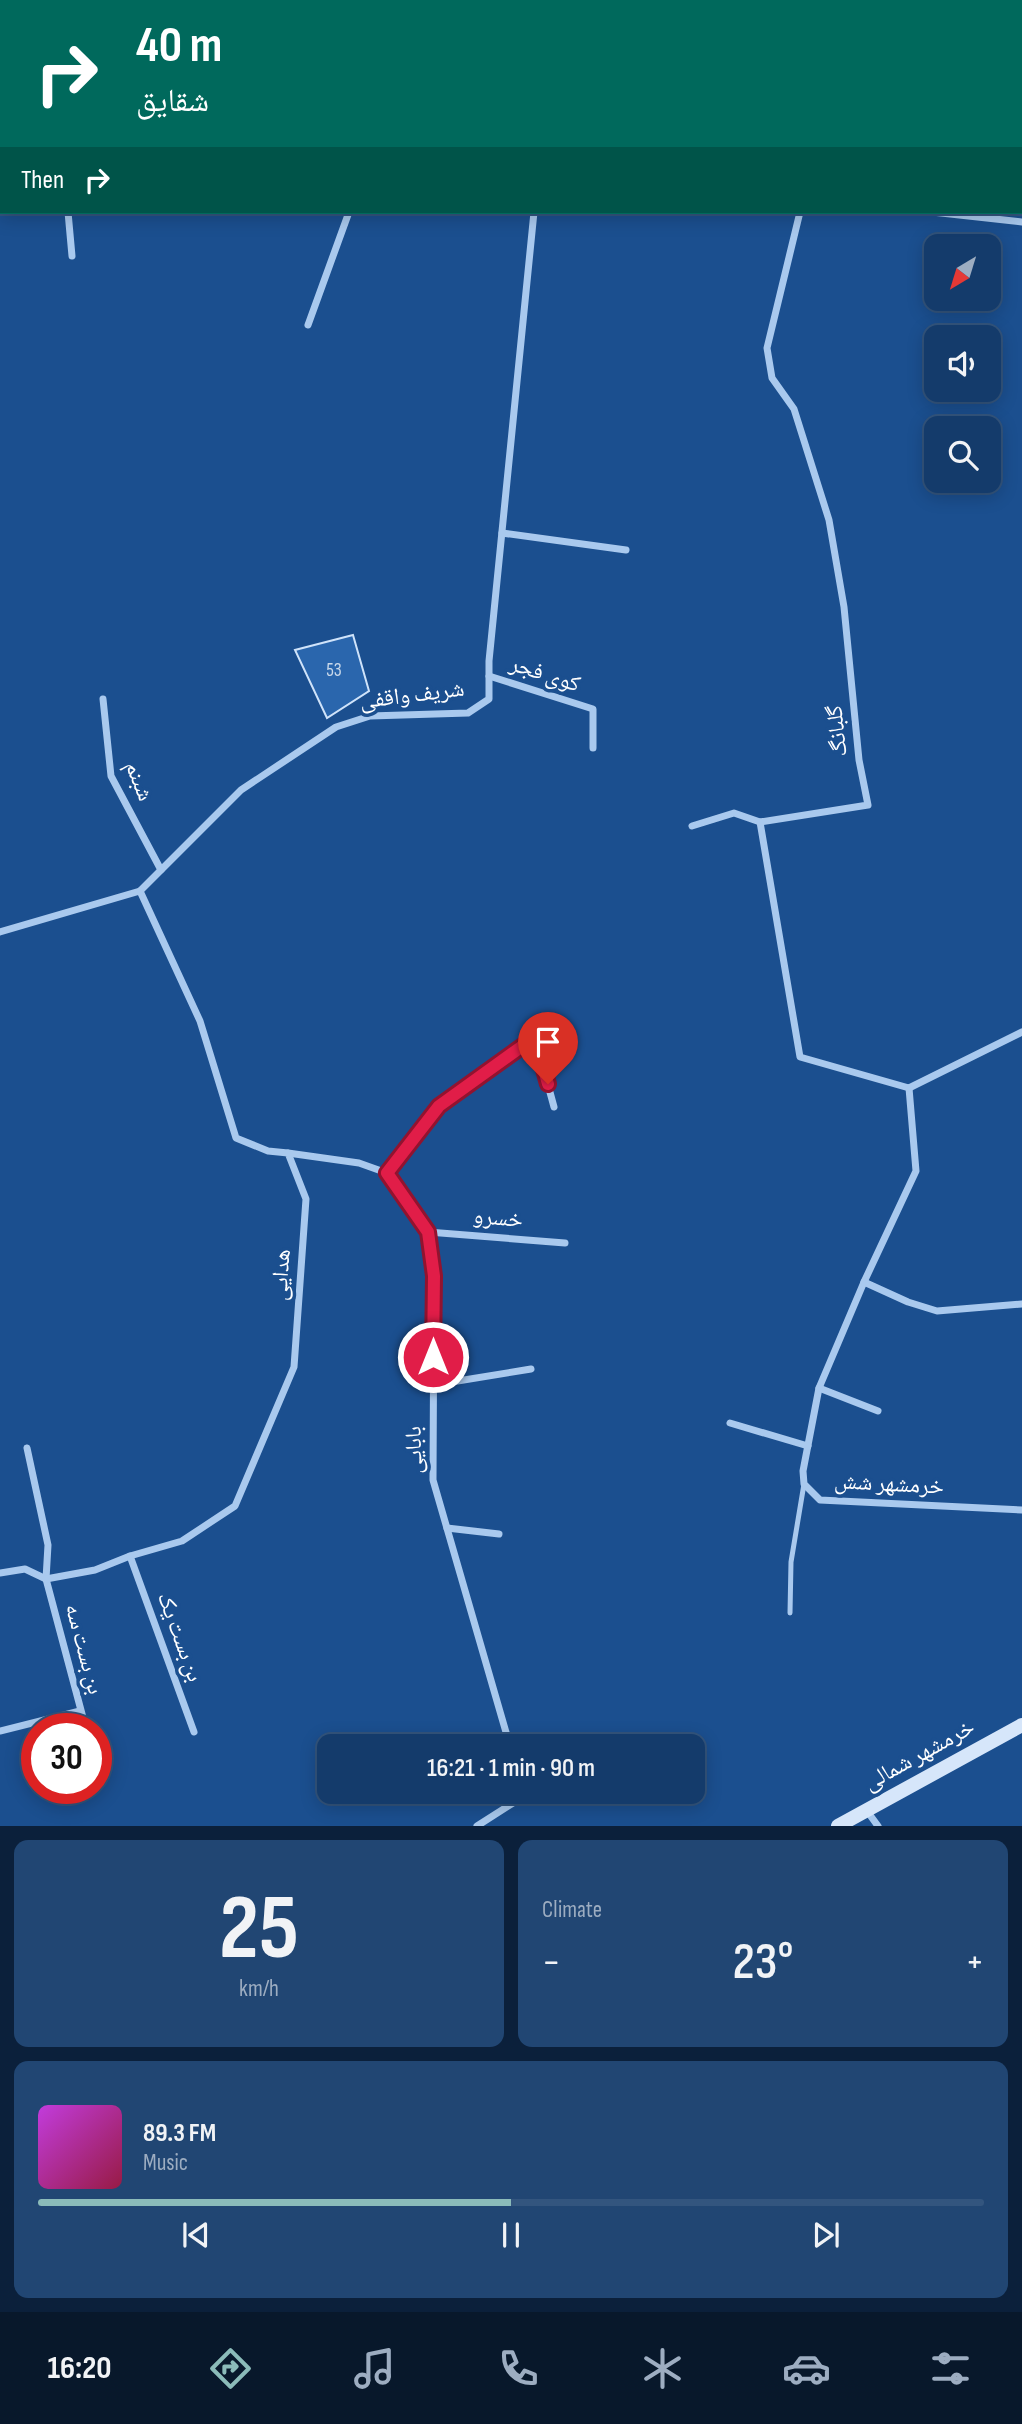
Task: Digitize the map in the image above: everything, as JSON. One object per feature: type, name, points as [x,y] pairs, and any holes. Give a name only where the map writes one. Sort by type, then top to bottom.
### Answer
[{"type":"street","points":[[68,214],[72,256]]},
{"type":"street","points":[[308,325],[348,214]]},
{"type":"street","name":"شریف واقفی","points":[[0,932],[140,891],[242,790],[336,727],[370,716],[468,713],[489,699],[502,533],[534,214]]},
{"type":"street","name":"گلبانگ","points":[[760,822],[868,805],[859,760],[844,607],[829,520],[794,409],[772,378],[767,348],[800,214]]},
{"type":"street","points":[[950,214],[1022,222]]},
{"type":"street","points":[[502,533],[626,550]]},
{"type":"street","name":"کوی فجر","points":[[489,676],[593,709],[593,748]]},
{"type":"street","name":"شبنم","points":[[103,698],[111,776],[161,870]]},
{"type":"street","points":[[692,826],[734,813],[760,822],[800,1057],[909,1088],[1022,1032]]},
{"type":"street","points":[[140,891],[200,1021],[236,1138],[268,1151],[359,1163],[387,1173],[439,1106],[535,1037],[554,1107]]},
{"type":"street","name":"خرمشهر شش","points":[[909,1088],[916,1171],[864,1282],[819,1388],[803,1471],[804,1484],[820,1500],[1022,1510]]},
{"type":"street","name":"هدایی","points":[[46,1578],[94,1570],[182,1541],[235,1506],[294,1367],[306,1199],[288,1153]]},
{"type":"street","name":"بابایی","points":[[387,1173],[428,1232],[434,1276],[433,1480],[507,1734]]},
{"type":"street","name":"خسرو","points":[[428,1232],[565,1243]]},
{"type":"street","points":[[864,1282],[937,1311],[1022,1304]]},
{"type":"street","points":[[433,1385],[531,1369]]},
{"type":"street","points":[[819,1388],[878,1411]]},
{"type":"street","points":[[730,1423],[808,1446]]},
{"type":"street","name":"بن بست سه","points":[[27,1448],[48,1545],[46,1578],[80,1711]]},
{"type":"street","points":[[447,1528],[499,1534]]},
{"type":"street","name":"بن بست یک","points":[[130,1556],[194,1732]]},
{"type":"street","points":[[0,1573],[25,1569],[46,1578]]},
{"type":"street","points":[[0,1731],[80,1711]]},
{"type":"street","name":"خرمشهر شمالی","points":[[838,1825],[1022,1725]]},
{"type":"street","points":[[477,1825],[511,1804]]},
{"type":"street","points":[[866,1810],[878,1825]]},
{"type":"lane","points":[[790,1613],[791,1562],[804,1484]]},
{"type":"building","points":[[353,635],[369,691],[327,718],[295,650]]},
{"type":"route","points":[[433,1357],[434,1276],[428,1232],[387,1173],[439,1106],[535,1037],[548,1084]]}]
